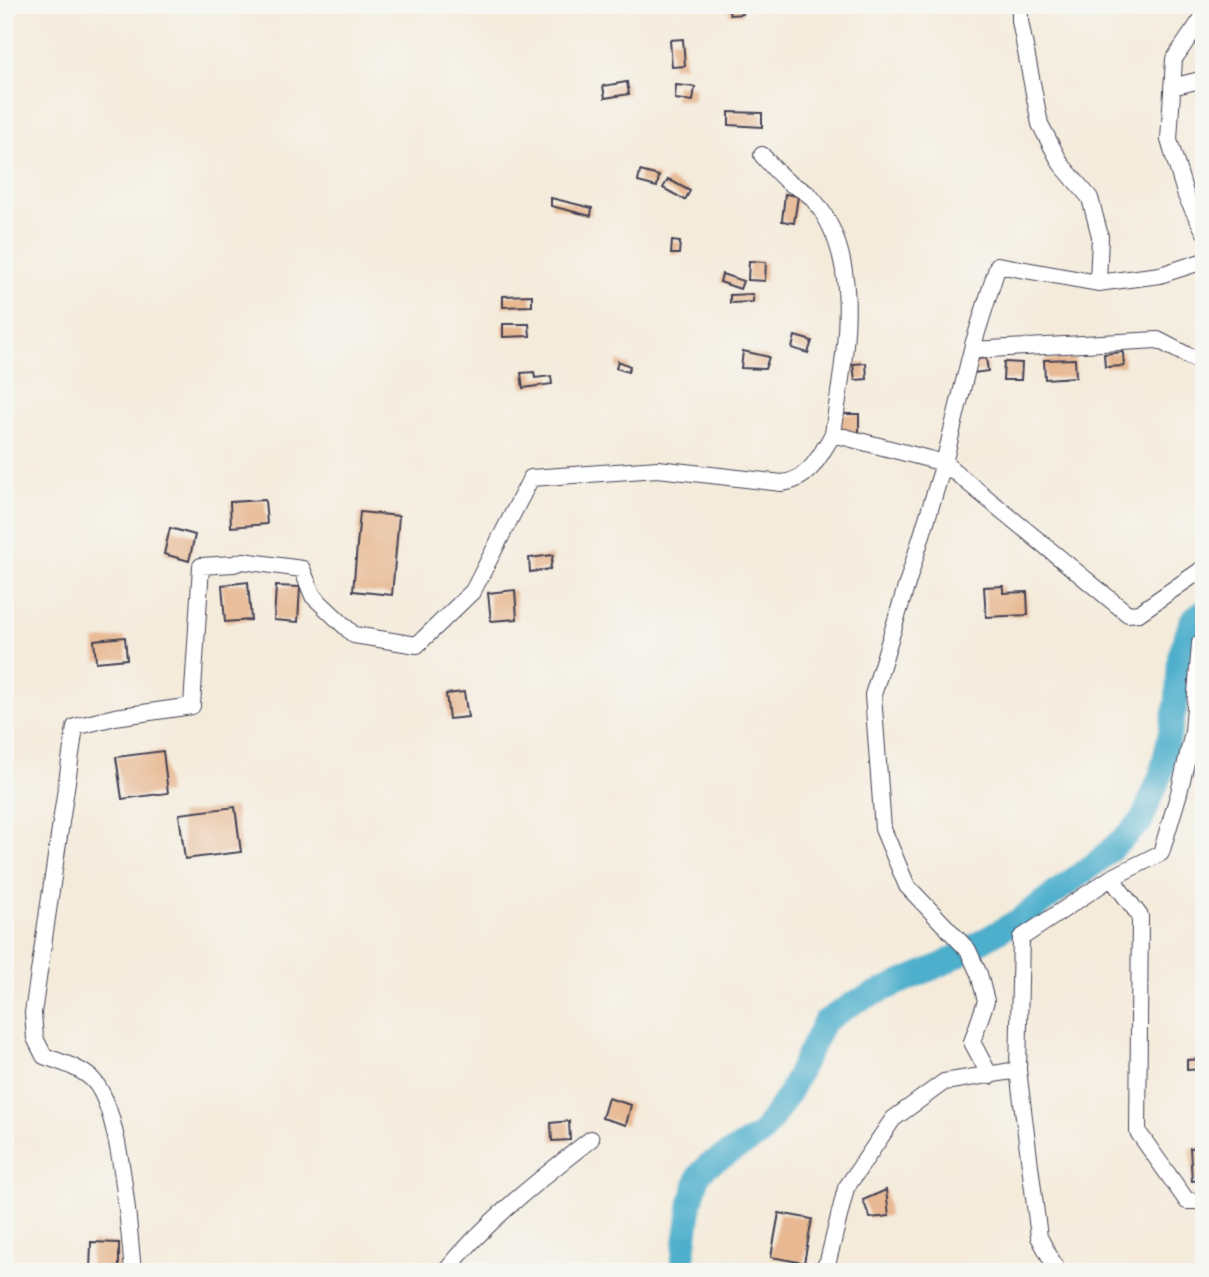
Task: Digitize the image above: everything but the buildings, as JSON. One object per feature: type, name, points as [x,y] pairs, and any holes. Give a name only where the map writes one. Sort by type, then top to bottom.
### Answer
[{"type":"street","points":[[1020,5],[1020,21],[1040,124],[1062,164],[1090,198],[1100,236],[1098,283]]},
{"type":"street","points":[[1204,11],[1201,20],[1174,59],[1169,139],[1186,196],[1204,231]]},
{"type":"street","points":[[1172,87],[1204,79]]},
{"type":"street","points":[[133,1272],[123,1179],[108,1103],[93,1079],[72,1066],[44,1056],[35,1038],[33,1013],[75,727],[115,717],[192,706],[201,566],[243,561],[302,569],[313,596],[354,635],[417,645],[473,591],[531,478],[658,469],[782,483],[794,482],[808,473],[833,434],[846,326],[846,275],[830,228],[810,195],[786,180],[762,155]]},
{"type":"street","points":[[990,1076],[972,1042],[986,1001],[979,974],[968,950],[907,886],[883,829],[873,695],[944,463],[972,350],[998,265],[1098,283],[1160,275],[1204,261]]},
{"type":"street","points":[[972,350],[1158,340],[1204,363]]},
{"type":"street","points":[[833,434],[944,463],[1128,614],[1139,613],[1204,568]]},
{"type":"street","points":[[1058,1272],[1039,1237],[1018,1070],[1021,938],[1111,878],[1161,853],[1193,732],[1200,643],[1204,640]]},
{"type":"street","points":[[1111,878],[1140,916],[1138,1132],[1187,1201],[1204,1201]]},
{"type":"street","points":[[821,1272],[828,1261],[846,1188],[893,1119],[944,1082],[1018,1070]]},
{"type":"street","points":[[445,1272],[522,1193],[591,1139]]},
{"type":"waterway","points":[[681,1272],[691,1202],[699,1175],[708,1165],[761,1135],[788,1095],[824,1022],[855,1002],[943,964],[1020,919],[1098,861],[1141,822],[1161,774],[1177,700],[1179,657],[1191,621],[1204,611]]}]
